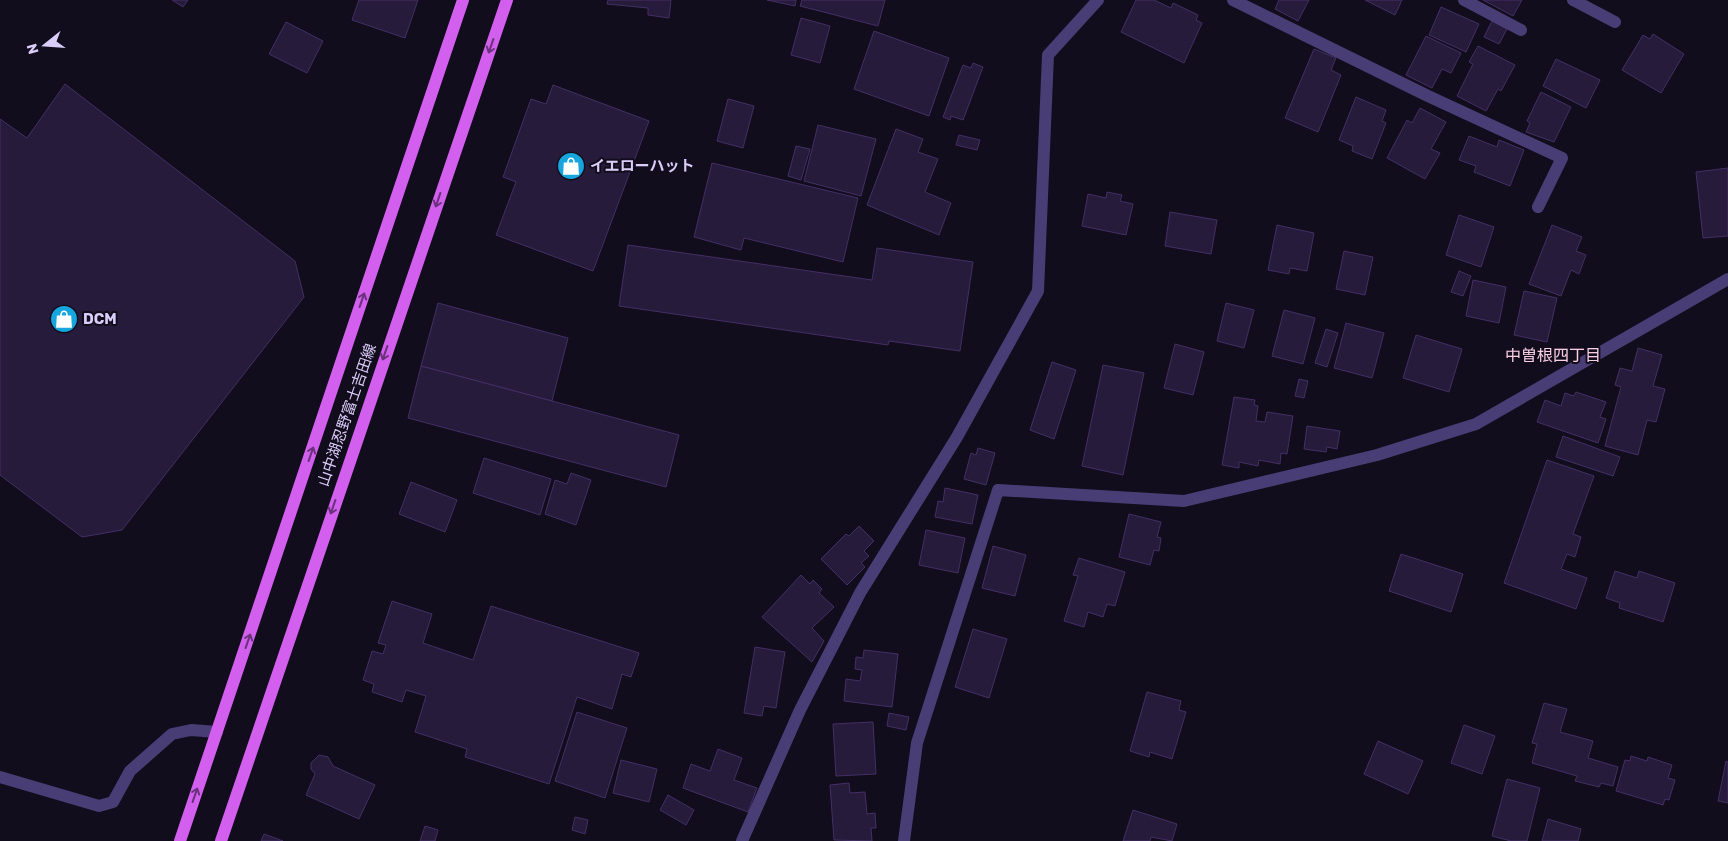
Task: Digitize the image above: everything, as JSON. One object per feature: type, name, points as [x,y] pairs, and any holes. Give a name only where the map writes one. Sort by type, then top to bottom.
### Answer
[{"type":"main road","name":"山中湖忍野富士吉田線","points":[[180,841],[463,0]]},
{"type":"main road","name":"山中湖忍野富士吉田線","points":[[221,841],[507,0]]},
{"type":"street","points":[[742,841],[800,710],[860,593],[956,437],[1038,291],[1048,55],[1098,0]]},
{"type":"street","points":[[1233,0],[1428,96],[1562,158],[1538,207]]},
{"type":"street","points":[[1464,0],[1521,30]]},
{"type":"street","points":[[1573,0],[1615,22]]},
{"type":"street","points":[[904,841],[916,742],[998,490],[1184,502],[1378,454],[1476,424],[1728,279]]},
{"type":"street","points":[[0,778],[99,806],[113,802],[130,771],[172,734],[191,730],[217,732]]},
{"type":"building","points":[[172,0],[188,0],[183,7]]},
{"type":"building","points":[[359,0],[418,0],[405,38],[352,20]]},
{"type":"building","points":[[608,0],[671,0],[669,18],[648,15],[648,8],[607,4]]},
{"type":"building","points":[[767,0],[796,0],[795,6]]},
{"type":"building","points":[[802,0],[885,0],[878,26],[800,6]]},
{"type":"building","points":[[1136,0],[1154,0],[1171,8],[1173,3],[1198,15],[1196,20],[1202,23],[1184,63],[1121,32]]},
{"type":"building","points":[[1279,0],[1309,0],[1298,21],[1275,9]]},
{"type":"building","points":[[1365,0],[1402,0],[1395,15]]},
{"type":"building","points":[[1483,0],[1522,0],[1513,16]]},
{"type":"building","points":[[1441,7],[1479,24],[1466,52],[1429,35]]},
{"type":"building","points":[[801,18],[830,26],[820,63],[791,55]]},
{"type":"building","points":[[1492,21],[1507,29],[1499,44],[1484,37]]},
{"type":"building","points":[[286,22],[323,41],[307,73],[269,54]]},
{"type":"building","points":[[874,31],[949,58],[929,116],[854,89]]},
{"type":"building","points":[[1653,34],[1684,54],[1661,93],[1622,70],[1643,35],[1650,39]]},
{"type":"building","points":[[1426,36],[1461,53],[1451,73],[1442,69],[1432,88],[1406,75]]},
{"type":"building","points":[[1478,46],[1515,65],[1501,91],[1498,89],[1486,111],[1457,96],[1473,64],[1469,62]]},
{"type":"building","points":[[1314,49],[1336,58],[1331,70],[1341,75],[1318,132],[1285,118]]},
{"type":"building","points":[[1556,59],[1600,80],[1586,108],[1543,86]]},
{"type":"building","points":[[973,63],[983,67],[963,120],[951,116],[950,120],[943,117],[963,65],[971,68]]},
{"type":"building","points":[[65,84],[295,261],[304,297],[122,530],[82,537],[0,475],[0,119],[27,138]]},
{"type":"building","points":[[553,85],[649,121],[593,271],[496,235],[516,182],[503,177],[531,99],[546,104]]},
{"type":"building","points":[[1541,92],[1571,107],[1554,142],[1526,132],[1530,123],[1527,121]]},
{"type":"building","points":[[1356,97],[1386,110],[1382,121],[1386,123],[1372,159],[1352,151],[1353,146],[1339,140]]},
{"type":"building","points":[[728,99],[754,106],[743,148],[717,141]]},
{"type":"building","points":[[1420,108],[1446,122],[1431,149],[1440,153],[1425,179],[1387,158],[1407,120],[1412,123]]},
{"type":"building","points":[[818,125],[876,139],[861,196],[804,181]]},
{"type":"building","points":[[896,129],[923,139],[918,152],[938,159],[925,192],[951,203],[939,235],[867,205]]},
{"type":"building","points":[[959,135],[980,140],[977,150],[956,145]]},
{"type":"building","points":[[1469,136],[1497,147],[1499,140],[1524,150],[1510,186],[1474,172],[1476,166],[1459,160]]},
{"type":"building","points":[[796,146],[810,149],[801,180],[788,176]]},
{"type":"building","points":[[712,163],[858,198],[843,262],[744,238],[741,250],[694,237]]},
{"type":"building","points":[[1728,168],[1728,236],[1703,238],[1696,172]]},
{"type":"building","points":[[1107,192],[1122,195],[1120,201],[1133,204],[1126,235],[1082,226],[1088,194],[1106,198]]},
{"type":"building","points":[[1170,212],[1217,220],[1211,254],[1165,246]]},
{"type":"building","points":[[1459,215],[1494,227],[1481,267],[1446,255]]},
{"type":"building","points":[[1277,225],[1314,233],[1307,271],[1290,268],[1289,274],[1268,270]]},
{"type":"building","points":[[1552,225],[1582,237],[1576,251],[1586,255],[1579,274],[1571,270],[1561,296],[1529,284]]},
{"type":"building","points":[[628,245],[872,280],[877,248],[973,262],[960,351],[889,341],[888,345],[619,306]]},
{"type":"building","points":[[1344,251],[1373,257],[1365,295],[1336,289]]},
{"type":"building","points":[[1459,271],[1471,276],[1463,296],[1451,292]]},
{"type":"building","points":[[1473,280],[1506,287],[1499,323],[1466,316]]},
{"type":"building","points":[[1524,291],[1557,298],[1547,342],[1514,335]]},
{"type":"building","points":[[438,303],[568,338],[552,401],[421,366]]},
{"type":"building","points":[[1226,303],[1254,310],[1244,348],[1217,341]]},
{"type":"building","points":[[1284,310],[1315,318],[1303,364],[1272,356]]},
{"type":"building","points":[[1346,323],[1384,333],[1372,378],[1334,368]]},
{"type":"building","points":[[1326,329],[1338,333],[1327,367],[1315,363]]},
{"type":"building","points":[[1416,335],[1462,349],[1449,392],[1403,378]]},
{"type":"building","points":[[1175,344],[1204,352],[1193,395],[1164,388]]},
{"type":"building","points":[[1638,348],[1662,355],[1653,386],[1665,389],[1656,422],[1647,420],[1638,455],[1605,446],[1621,387],[1615,385],[1620,368],[1632,371]]},
{"type":"building","points":[[1052,362],[1076,370],[1054,439],[1030,430]]},
{"type":"building","points":[[1103,365],[1144,373],[1123,475],[1082,466]]},
{"type":"building","points":[[421,366],[679,435],[666,487],[408,418]]},
{"type":"building","points":[[1299,379],[1308,381],[1304,398],[1295,396]]},
{"type":"building","points":[[1576,392],[1606,402],[1600,417],[1606,419],[1598,443],[1537,422],[1545,400],[1561,406],[1565,393],[1574,396]]},
{"type":"building","points":[[1234,397],[1255,400],[1254,405],[1258,406],[1256,421],[1265,422],[1267,412],[1293,416],[1287,454],[1281,453],[1280,464],[1259,460],[1258,466],[1239,462],[1239,468],[1222,465]]},
{"type":"building","points":[[1307,426],[1340,431],[1337,449],[1327,447],[1326,452],[1304,449]]},
{"type":"building","points":[[1563,436],[1620,457],[1613,476],[1556,457]]},
{"type":"building","points":[[978,448],[995,453],[986,485],[964,479],[971,453],[976,455]]},
{"type":"building","points":[[484,458],[551,479],[540,515],[473,493]]},
{"type":"building","points":[[1547,460],[1594,476],[1573,534],[1581,537],[1575,557],[1567,554],[1561,569],[1587,578],[1576,609],[1504,583]]},
{"type":"building","points":[[571,473],[591,480],[576,525],[545,514],[555,480],[567,484]]},
{"type":"building","points":[[411,482],[457,500],[445,532],[399,514]]},
{"type":"building","points":[[945,488],[978,495],[972,524],[935,517],[938,501],[943,502]]},
{"type":"building","points":[[1129,514],[1161,522],[1157,537],[1161,538],[1159,551],[1154,550],[1150,565],[1119,557]]},
{"type":"building","points":[[859,526],[874,541],[864,551],[869,556],[861,563],[865,567],[847,585],[821,559],[846,534],[849,536]]},
{"type":"building","points":[[926,530],[965,538],[958,573],[919,565]]},
{"type":"building","points":[[993,546],[1026,555],[1015,596],[982,588]]},
{"type":"building","points":[[1401,554],[1463,574],[1451,612],[1389,591]]},
{"type":"building","points":[[1079,558],[1125,572],[1115,606],[1107,604],[1103,617],[1088,612],[1084,627],[1064,621],[1078,576],[1073,575]]},
{"type":"building","points":[[1615,571],[1637,578],[1639,571],[1675,583],[1663,622],[1619,608],[1620,603],[1606,598]]},
{"type":"building","points":[[801,575],[810,584],[813,580],[822,589],[819,593],[834,607],[812,628],[824,641],[812,662],[762,617]]},
{"type":"building","points":[[392,601],[432,614],[423,643],[473,660],[491,606],[639,653],[631,677],[622,674],[612,709],[577,697],[549,784],[465,757],[467,749],[415,732],[426,696],[406,690],[402,702],[372,692],[374,684],[363,680],[372,651],[383,654],[386,645],[378,643]]},
{"type":"building","points":[[973,629],[1007,639],[989,698],[955,687]]},
{"type":"building","points":[[755,647],[785,652],[776,708],[764,706],[762,716],[744,713]]},
{"type":"building","points":[[864,650],[898,654],[892,707],[844,701],[846,679],[860,681],[862,670],[855,669],[856,657],[863,658]]},
{"type":"building","points":[[1147,692],[1181,701],[1179,710],[1186,712],[1172,759],[1150,752],[1149,757],[1130,751]]},
{"type":"building","points":[[1544,703],[1567,709],[1560,732],[1593,741],[1588,758],[1618,767],[1613,786],[1601,783],[1599,787],[1575,781],[1577,776],[1532,763],[1537,744],[1532,743]]},
{"type":"building","points":[[577,712],[627,728],[605,798],[555,781]]},
{"type":"building","points":[[889,713],[909,717],[906,730],[887,726]]},
{"type":"building","points":[[873,722],[876,774],[836,776],[833,724]]},
{"type":"building","points":[[1464,725],[1495,736],[1482,774],[1451,763]]},
{"type":"building","points":[[1378,741],[1423,761],[1408,794],[1364,774]]},
{"type":"building","points":[[718,749],[742,758],[734,780],[757,788],[748,812],[683,788],[691,764],[710,771]]},
{"type":"building","points":[[319,755],[328,757],[333,766],[375,785],[359,819],[306,795],[315,774],[311,769],[311,763]]},
{"type":"building","points":[[1631,756],[1647,761],[1648,757],[1672,765],[1668,778],[1675,780],[1669,800],[1665,799],[1663,805],[1616,791],[1625,760],[1630,761]]},
{"type":"building","points":[[621,760],[657,769],[649,802],[613,793]]},
{"type":"building","points":[[1726,761],[1728,762],[1728,803],[1718,801]]},
{"type":"building","points":[[1507,779],[1540,788],[1527,841],[1511,841],[1492,836]]},
{"type":"building","points":[[849,783],[850,793],[865,792],[867,814],[875,813],[876,828],[871,828],[872,841],[834,840],[830,785]]},
{"type":"building","points":[[668,795],[694,810],[686,825],[660,810]]},
{"type":"building","points":[[1133,810],[1177,824],[1172,841],[1151,837],[1150,841],[1123,841]]},
{"type":"building","points":[[575,817],[588,820],[585,834],[572,830]]},
{"type":"building","points":[[1548,819],[1581,829],[1578,841],[1542,841]]},
{"type":"building","points":[[425,826],[438,830],[435,841],[420,841]]},
{"type":"building","points":[[264,834],[283,841],[261,841]]},
{"type":"place","name":"イエローハット","points":[[571,166]]},
{"type":"place","name":"DCM","points":[[64,319]]},
{"type":"district","name":"中曽根四丁目","points":[[1553,355]]}]
